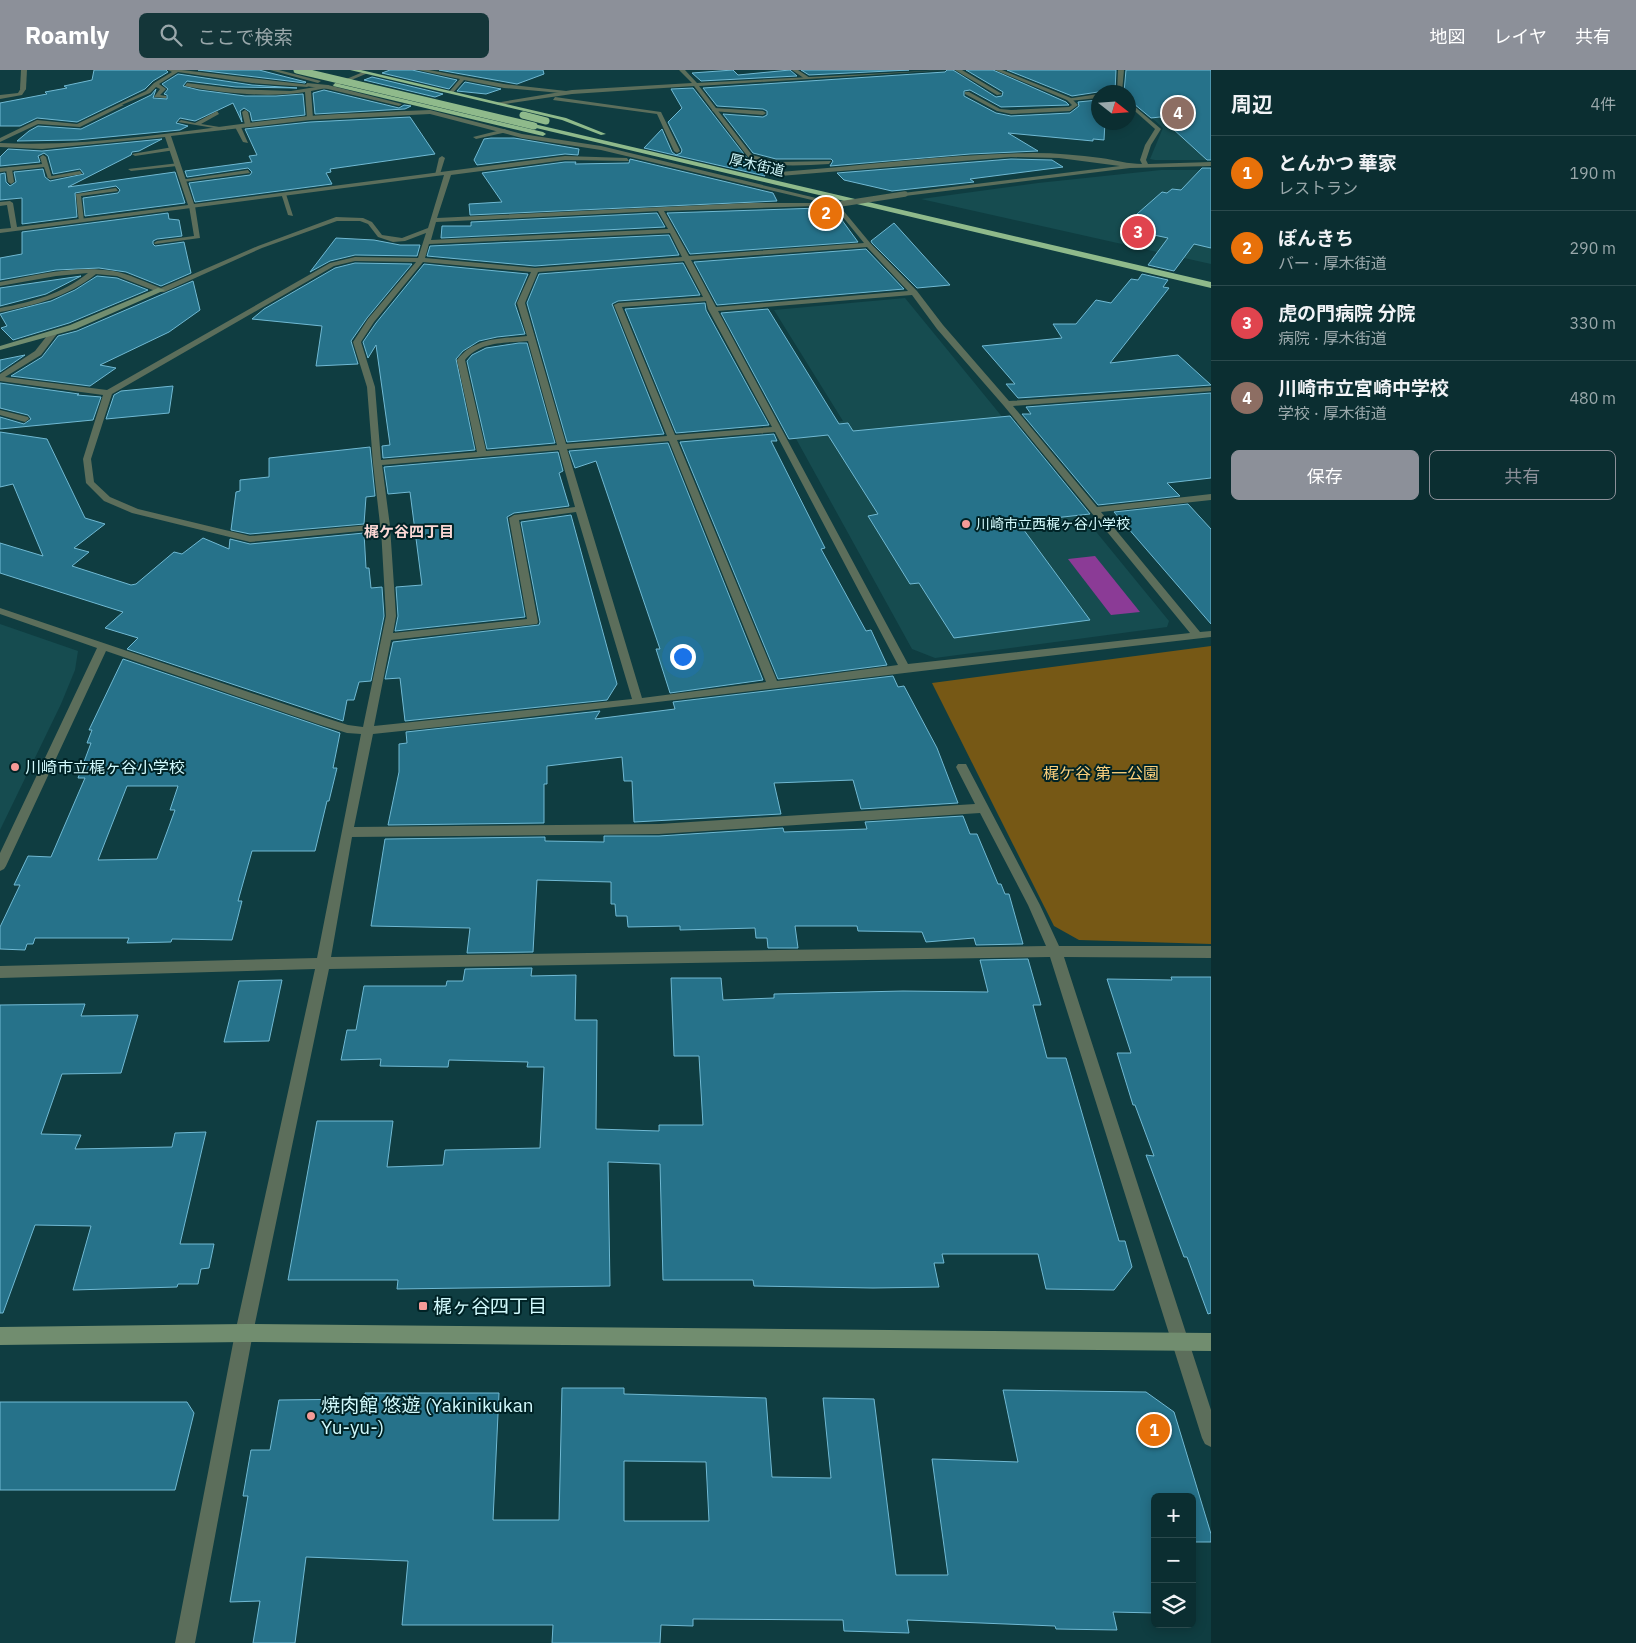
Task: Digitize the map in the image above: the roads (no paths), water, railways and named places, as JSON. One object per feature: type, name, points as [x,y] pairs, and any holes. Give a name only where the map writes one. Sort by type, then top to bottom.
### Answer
[{"type":"highway","name":"厚木街道","points":[[297,70],[1211,285]]},
{"type":"highway","name":"厚木街道","points":[[327,70],[743,166]]},
{"type":"highway","points":[[353,70],[564,119],[604,135]]},
{"type":"highway","points":[[332,86],[538,133],[591,139]]},
{"type":"highway","name":"厚木街道","points":[[771,172],[809,181]]},
{"type":"highway","points":[[857,192],[905,203]]},
{"type":"street","points":[[0,97],[20,94],[23,89],[24,70]]},
{"type":"street","points":[[273,70],[399,104]]},
{"type":"street","points":[[421,70],[504,86],[572,92]]},
{"type":"street","points":[[448,76],[459,70]]},
{"type":"street","points":[[682,70],[696,85],[750,156],[757,161],[788,165],[832,161],[861,167]]},
{"type":"street","points":[[795,70],[807,78]]},
{"type":"street","points":[[498,103],[572,92],[942,70]]},
{"type":"street","points":[[958,70],[999,94]]},
{"type":"street","points":[[966,93],[999,110],[1012,112],[1070,109],[1075,105],[1069,99],[998,70]]},
{"type":"street","points":[[1120,85],[1121,70]]},
{"type":"street","points":[[0,140],[37,122],[78,126],[148,92],[174,71],[307,88],[332,86],[365,73]]},
{"type":"street","points":[[911,71],[924,79]]},
{"type":"street","points":[[452,92],[463,78]]},
{"type":"street","points":[[156,84],[160,85],[163,89],[156,96],[164,97]]},
{"type":"street","points":[[187,85],[291,94],[307,88]]},
{"type":"street","points":[[307,88],[310,118]]},
{"type":"street","points":[[542,97],[659,113],[677,151]]},
{"type":"street","points":[[1069,99],[1091,97]]},
{"type":"street","points":[[1136,109],[1158,129],[1143,160],[1146,165]]},
{"type":"street","points":[[714,110],[764,114]]},
{"type":"street","points":[[246,112],[248,125]]},
{"type":"street","points":[[0,146],[42,147],[168,136],[310,118],[430,112],[506,131],[601,148],[837,204],[869,245],[914,293],[940,327],[1007,404],[1198,636]]},
{"type":"street","points":[[196,124],[217,113]]},
{"type":"street","points":[[181,122],[224,129]]},
{"type":"street","points":[[238,127],[246,142]]},
{"type":"street","points":[[476,137],[506,131]]},
{"type":"street","points":[[157,242],[198,237],[192,206],[168,136]]},
{"type":"street","points":[[42,147],[44,165],[50,177],[80,173]]},
{"type":"street","points":[[135,154],[172,149]]},
{"type":"street","points":[[780,174],[972,158],[1043,155],[1108,160],[1130,166]]},
{"type":"street","points":[[437,174],[442,158]]},
{"type":"street","points":[[0,231],[565,158],[657,161]]},
{"type":"street","points":[[131,169],[177,164]]},
{"type":"street","points":[[435,220],[660,209],[837,204],[1130,166],[1211,164]]},
{"type":"street","points":[[0,170],[44,165]]},
{"type":"street","points":[[9,169],[11,182]]},
{"type":"street","points":[[183,180],[248,172]]},
{"type":"street","points":[[185,1643],[244,1333],[323,963],[367,731],[392,616],[371,387],[359,353],[358,342],[372,320],[421,260],[435,220],[448,172]]},
{"type":"street","points":[[81,221],[78,195],[116,190]]},
{"type":"street","points":[[283,194],[291,215]]},
{"type":"street","points":[[0,204],[10,203],[14,230]]},
{"type":"street","points":[[660,209],[706,299],[904,668]]},
{"type":"street","points":[[0,348],[53,334],[108,314],[260,247],[336,219],[361,219],[370,222],[380,236],[393,240],[403,240],[432,229]]},
{"type":"street","points":[[427,242],[671,231]]},
{"type":"street","points":[[0,378],[108,393],[332,264],[355,259],[421,260],[535,270],[869,245]]},
{"type":"street","points":[[535,270],[521,303],[638,702]]},
{"type":"street","points":[[0,284],[73,272],[95,271],[115,274],[161,290]]},
{"type":"street","points":[[0,310],[50,298],[78,286],[95,271]]},
{"type":"street","points":[[712,309],[914,293]]},
{"type":"street","points":[[706,299],[618,305],[773,685]]},
{"type":"street","points":[[0,378],[38,353],[53,334]]},
{"type":"street","points":[[482,454],[461,360],[469,350],[488,342],[532,338]]},
{"type":"street","points":[[1007,404],[1211,389]]},
{"type":"street","points":[[108,393],[86,459],[90,483],[107,499],[135,511],[250,538],[385,526]]},
{"type":"street","points":[[0,412],[25,419]]},
{"type":"street","points":[[377,463],[776,429]]},
{"type":"street","points":[[1094,510],[1211,497]]},
{"type":"street","points":[[388,637],[533,622],[514,518],[580,509]]},
{"type":"street","points":[[0,611],[103,648],[322,721],[348,729],[367,731],[638,702],[904,668],[1211,634]]},
{"type":"street","points":[[0,866],[103,648]]},
{"type":"street","points":[[962,767],[1034,905],[1055,951],[1211,1438]]},
{"type":"street","points":[[347,832],[659,829],[982,808]]},
{"type":"street","points":[[0,972],[323,963],[1055,951],[1211,952]]},
{"type":"street","points":[[0,1336],[244,1333],[1211,1342]]},
{"type":"place","name":"川崎市立宮崎中学校","points":[[1178,113]]},
{"type":"place","name":"ぽんきち","points":[[826,213]]},
{"type":"place","name":"虎の門病院 分院","points":[[1138,232]]},
{"type":"place","name":"川崎市立西梶ヶ谷小学校","points":[[966,524]]},
{"type":"place","name":"川崎市立梶ヶ谷小学校","points":[[15,767]]},
{"type":"place","name":"梶ヶ谷四丁目","points":[[423,1306]]},
{"type":"place","name":"焼肉館 悠遊 (Yakinikukan Yu-yu-)","points":[[311,1416]]},
{"type":"place","name":"とんかつ 華家","points":[[1154,1430]]},
{"type":"district","name":"梶ケ谷四丁目","points":[[409,531]]},
{"type":"park label","name":"梶ケ谷 第一公園","points":[[1101,773]]}]
